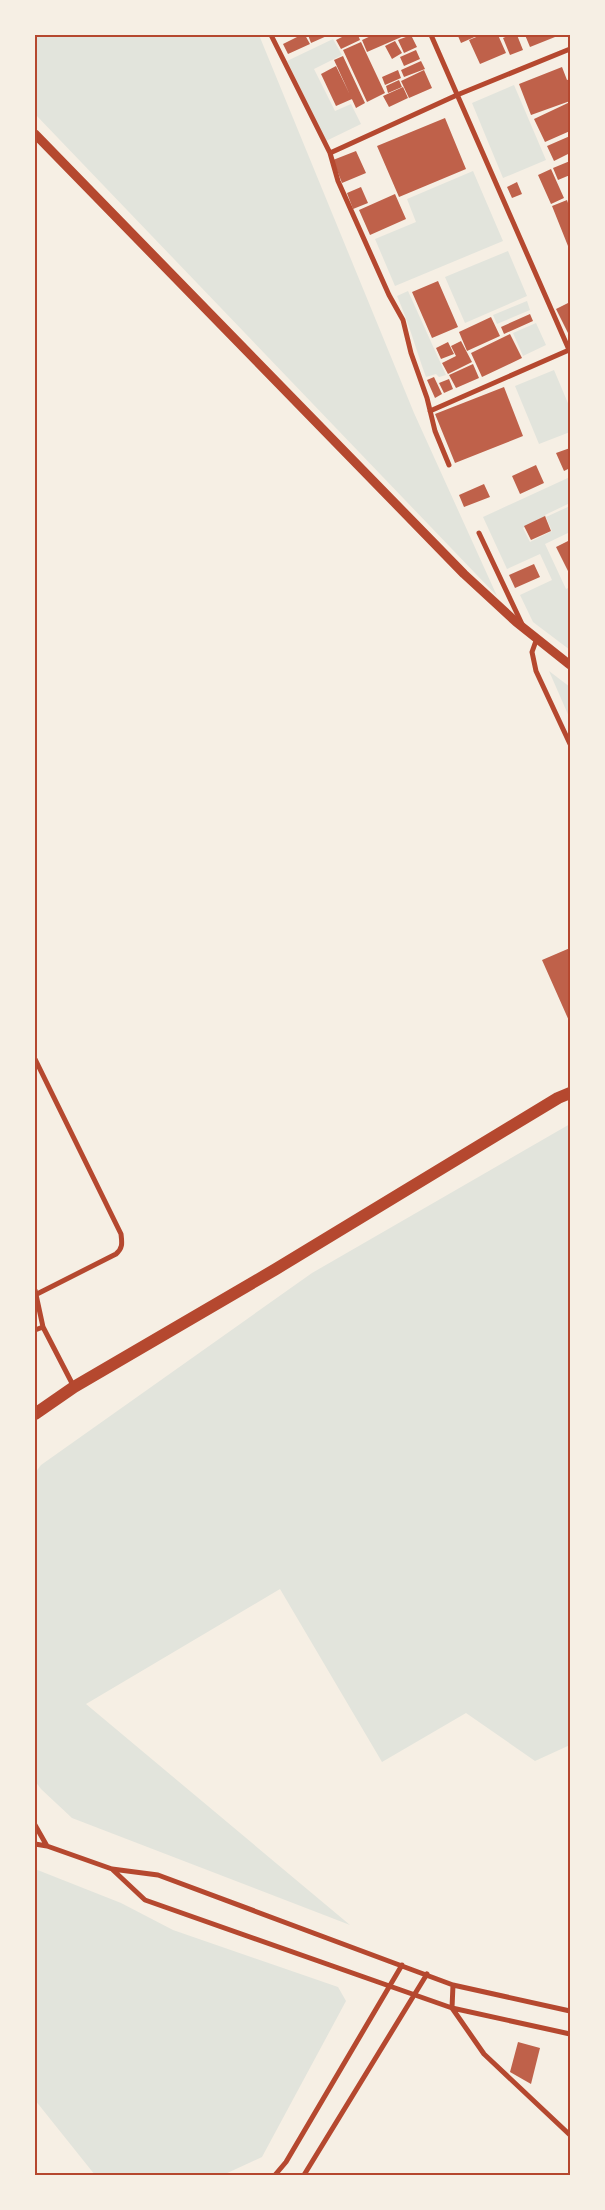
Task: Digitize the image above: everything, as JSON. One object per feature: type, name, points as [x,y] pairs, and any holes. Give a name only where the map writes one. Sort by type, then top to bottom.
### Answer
[{"type":"main road","points":[[35,1414],[74,1387],[276,1269],[558,1098],[570,1093]]},
{"type":"street","points":[[271,35],[330,153],[338,181],[389,295],[403,320],[435,431],[449,465]]},
{"type":"street","points":[[430,411],[570,351],[431,35]]},
{"type":"street","points":[[330,153],[457,95],[570,49]]},
{"type":"street","points":[[35,134],[464,574],[524,629],[570,665]]},
{"type":"street","points":[[479,533],[524,629]]},
{"type":"street","points":[[537,638],[532,652],[536,671],[570,744]]},
{"type":"street","points":[[35,1059],[121,1234],[121,1249],[116,1254],[36,1292],[43,1327],[74,1387]]},
{"type":"street","points":[[35,1330],[43,1327]]},
{"type":"street","points":[[35,1825],[47,1846]]},
{"type":"street","points":[[35,1844],[47,1846],[112,1869],[158,1875],[453,1985],[570,2011]]},
{"type":"street","points":[[112,1869],[145,1900],[452,2008],[570,2034]]},
{"type":"street","points":[[275,2175],[286,2162],[402,1965]]},
{"type":"street","points":[[304,2175],[427,1974]]},
{"type":"street","points":[[453,1985],[452,2008],[484,2054],[570,2135]]},
{"type":"shaded area","points":[[35,35],[259,35],[414,413],[497,596],[35,114]]},
{"type":"shaded area","points":[[333,39],[342,55],[314,69],[335,111],[351,104],[361,124],[326,141],[287,61]]},
{"type":"shaded area","points":[[514,85],[546,160],[503,178],[472,103]]},
{"type":"shaded area","points":[[473,171],[503,241],[395,286],[375,239],[416,222],[407,199]]},
{"type":"shaded area","points":[[508,251],[527,296],[465,323],[445,277]]},
{"type":"shaded area","points":[[408,291],[446,375],[439,377],[436,374],[426,377],[397,296]]},
{"type":"shaded area","points":[[527,301],[530,310],[497,324],[493,315]]},
{"type":"shaded area","points":[[536,323],[546,345],[523,356],[513,333]]},
{"type":"shaded area","points":[[554,370],[570,408],[570,432],[539,444],[515,386]]},
{"type":"shaded area","points":[[570,477],[570,503],[545,515],[546,517],[570,506],[570,532],[545,544],[566,589],[570,587],[570,650],[533,622],[520,595],[552,580],[540,554],[507,569],[483,517]],"holes":[[[546,517],[552,531],[530,542],[523,528]]]},
{"type":"shaded area","points":[[549,671],[570,687],[570,719]]},
{"type":"shaded area","points":[[570,1124],[570,1745],[535,1761],[466,1713],[382,1762],[280,1589],[86,1704],[350,1925],[72,1818],[35,1781],[35,1473],[41,1465],[312,1273]]},
{"type":"shaded area","points":[[35,1869],[121,1903],[173,1930],[338,1987],[346,2001],[262,2157],[223,2175],[95,2175],[35,2100]]},
{"type":"building","points":[[301,35],[305,35],[310,44],[288,54],[283,44]]},
{"type":"building","points":[[308,35],[329,35],[311,43]]},
{"type":"building","points":[[346,35],[358,35],[360,40],[341,49],[336,40]]},
{"type":"building","points":[[373,35],[406,35],[367,52],[362,40]]},
{"type":"building","points":[[411,35],[417,47],[404,53],[398,40]]},
{"type":"building","points":[[479,35],[461,43],[458,36]]},
{"type":"building","points":[[481,35],[498,35],[506,53],[480,64],[469,40]]},
{"type":"building","points":[[517,35],[523,50],[510,55],[503,38]]},
{"type":"building","points":[[525,35],[560,35],[530,47]]},
{"type":"building","points":[[395,41],[402,53],[392,59],[385,46]]},
{"type":"building","points":[[361,42],[385,93],[367,102],[343,50]]},
{"type":"building","points":[[416,50],[420,59],[404,66],[400,57]]},
{"type":"building","points":[[343,56],[365,103],[356,108],[334,60]]},
{"type":"building","points":[[421,61],[425,69],[404,77],[401,70]]},
{"type":"building","points":[[336,66],[352,99],[336,106],[321,74]]},
{"type":"building","points":[[562,67],[567,80],[570,79],[570,101],[531,115],[519,84]]},
{"type":"building","points":[[398,70],[401,78],[385,85],[382,77]]},
{"type":"building","points":[[424,70],[432,88],[409,98],[401,81]]},
{"type":"building","points":[[399,80],[402,87],[388,93],[386,86]]},
{"type":"building","points":[[403,87],[408,98],[389,107],[383,96]]},
{"type":"building","points":[[570,102],[570,131],[545,142],[534,119]]},
{"type":"building","points":[[445,118],[466,169],[399,197],[377,146]]},
{"type":"building","points":[[570,136],[570,153],[554,161],[547,146]]},
{"type":"building","points":[[356,151],[366,173],[342,183],[333,160]]},
{"type":"building","points":[[570,161],[570,175],[558,180],[553,168]]},
{"type":"building","points":[[551,169],[564,198],[551,204],[538,175]]},
{"type":"building","points":[[517,182],[522,194],[512,198],[507,187]]},
{"type":"building","points":[[361,187],[368,203],[353,209],[347,193]]},
{"type":"building","points":[[395,194],[406,219],[370,235],[359,210]]},
{"type":"building","points":[[567,200],[570,209],[570,251],[552,206]]},
{"type":"building","points":[[438,281],[458,327],[432,338],[412,292]]},
{"type":"building","points":[[570,302],[570,337],[556,309]]},
{"type":"building","points":[[530,314],[533,321],[504,334],[501,327]]},
{"type":"building","points":[[491,317],[500,336],[467,351],[459,332]]},
{"type":"building","points":[[510,334],[522,358],[482,377],[471,353]]},
{"type":"building","points":[[461,341],[472,362],[448,374],[442,363],[456,356],[451,346]]},
{"type":"building","points":[[448,342],[454,354],[441,359],[436,348]]},
{"type":"building","points":[[473,364],[479,378],[456,388],[449,375]]},
{"type":"building","points":[[434,377],[442,394],[435,398],[427,380]]},
{"type":"building","points":[[449,379],[453,389],[444,393],[439,383]]},
{"type":"building","points":[[504,387],[523,436],[455,463],[435,414]]},
{"type":"building","points":[[570,448],[570,468],[564,471],[556,453]]},
{"type":"building","points":[[536,465],[544,483],[520,494],[512,476]]},
{"type":"building","points":[[484,484],[490,497],[464,507],[459,495]]},
{"type":"building","points":[[545,516],[551,531],[531,540],[524,526]]},
{"type":"building","points":[[570,540],[570,575],[556,547]]},
{"type":"building","points":[[534,564],[540,577],[515,588],[509,575]]},
{"type":"building","points":[[570,948],[570,1023],[542,960]]},
{"type":"building","points":[[518,2042],[540,2048],[531,2084],[510,2072]]}]
